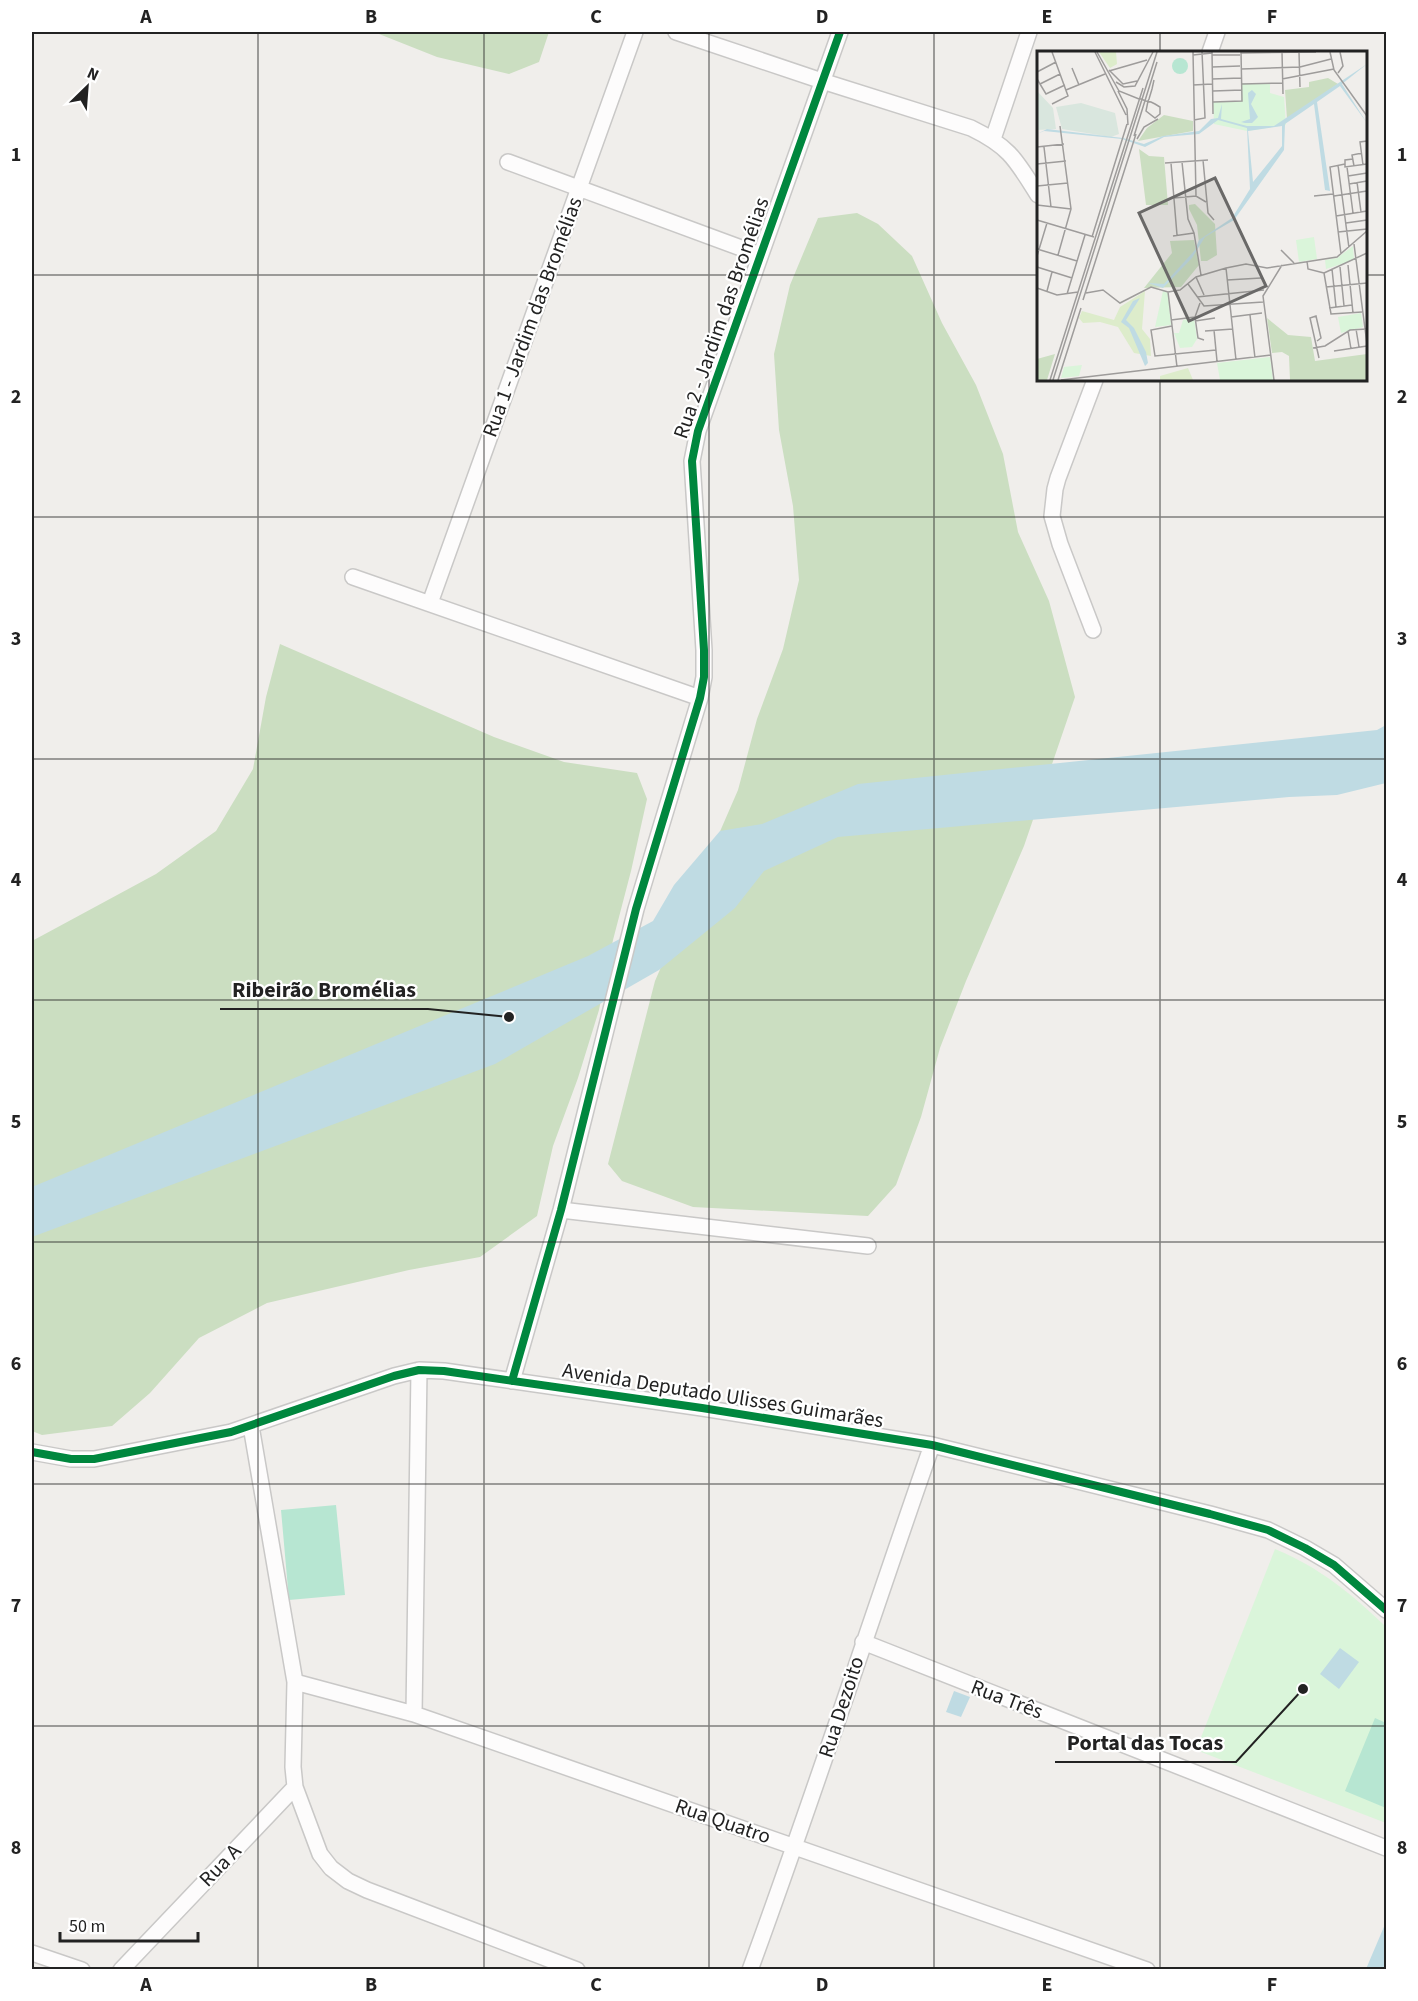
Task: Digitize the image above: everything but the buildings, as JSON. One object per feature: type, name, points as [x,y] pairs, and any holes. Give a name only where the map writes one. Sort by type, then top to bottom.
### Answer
[{"type":"street","name":"Rua 1 - Jardim das Bromélias","points":[[430,603],[635,32]]},
{"type":"street","points":[[676,32],[971,128],[993,139],[1007,150],[1037,194]]},
{"type":"street","name":"Rua 2 - Jardim das Bromélias","points":[[512,1381],[561,1210],[636,909],[700,698],[704,677],[704,650],[692,461],[701,422],[840,32]]},
{"type":"street","points":[[993,139],[1029,32]]},
{"type":"street","points":[[1210,51],[1217,32]]},
{"type":"street","points":[[508,162],[760,255]]},
{"type":"street","points":[[1093,630],[1060,544],[1052,516],[1058,477],[1095,381]]},
{"type":"street","points":[[353,577],[700,698]]},
{"type":"street","points":[[561,1210],[868,1246]]},
{"type":"street","points":[[414,1714],[418,1370]]},
{"type":"street","name":"Avenida Deputado Ulisses Guimarães","points":[[32,1452],[70,1459],[94,1459],[231,1432],[371,1383],[418,1370],[444,1371],[932,1444],[1210,1514],[1268,1530],[1334,1565],[1386,1610]]},
{"type":"street","points":[[251,1426],[295,1682],[293,1767],[295,1787],[320,1854],[331,1868],[348,1881],[367,1890],[577,1970]]},
{"type":"street","name":"Rua Dezoito","points":[[750,1970],[795,1846],[932,1444]]},
{"type":"street","name":"Rua Três","points":[[863,1642],[1386,1848]]},
{"type":"street","name":"Rua Quatro","points":[[295,1682],[414,1714],[1147,1970]]},
{"type":"street","name":"Rua A","points":[[121,1970],[295,1787]]},
{"type":"street","points":[[32,1953],[82,1970]]},
{"type":"green space","points":[[374,32],[549,32],[539,62],[509,74],[437,57]]},
{"type":"green space","points":[[857,213],[878,224],[912,256],[942,323],[976,385],[1003,454],[1018,532],[1049,601],[1075,697],[1024,846],[940,1048],[921,1117],[896,1185],[868,1216],[693,1207],[622,1181],[608,1164],[655,981],[738,790],[757,719],[783,649],[799,580],[793,506],[779,430],[774,354],[790,285],[818,218]]},
{"type":"green space","points":[[280,644],[494,737],[564,762],[637,773],[647,799],[613,940],[599,1010],[578,1078],[553,1146],[537,1216],[480,1257],[409,1270],[267,1303],[199,1338],[150,1393],[112,1426],[42,1435],[32,1431],[32,941],[156,874],[216,831],[253,769],[266,697]]},
{"type":"green space","points":[[336,1505],[345,1595],[289,1600],[281,1510]]},
{"type":"green space","points":[[1275,1549],[1321,1573],[1386,1627],[1386,1823],[1196,1750]]},
{"type":"green space","points":[[1375,1718],[1386,1723],[1386,1808],[1345,1791]]},
{"type":"water","points":[[1386,725],[1386,783],[1337,795],[1289,797],[838,837],[764,871],[735,908],[659,970],[495,1064],[32,1237],[32,1187],[588,956],[653,921],[674,885],[720,831],[762,824],[858,784],[1377,730]]},
{"type":"water","points":[[1340,1648],[1359,1662],[1339,1689],[1320,1674]]},
{"type":"water","points":[[954,1691],[970,1697],[961,1717],[946,1712]]},
{"type":"water","points":[[1386,1922],[1386,1969],[1366,1969]]},
{"type":"cycle path","points":[[512,1381],[561,1210],[636,909],[700,698],[704,677],[704,650],[692,461],[698,431],[840,32]]},
{"type":"cycle path","points":[[32,1452],[71,1459],[94,1459],[231,1432],[394,1376],[419,1370],[444,1371],[702,1408],[932,1445],[1210,1514],[1268,1530],[1305,1548],[1334,1565],[1386,1610]]},
{"type":"place","name":"Ribeirão Bromélias","points":[[509,1017]]},
{"type":"place","name":"Portal das Tocas","points":[[1303,1689]]}]
